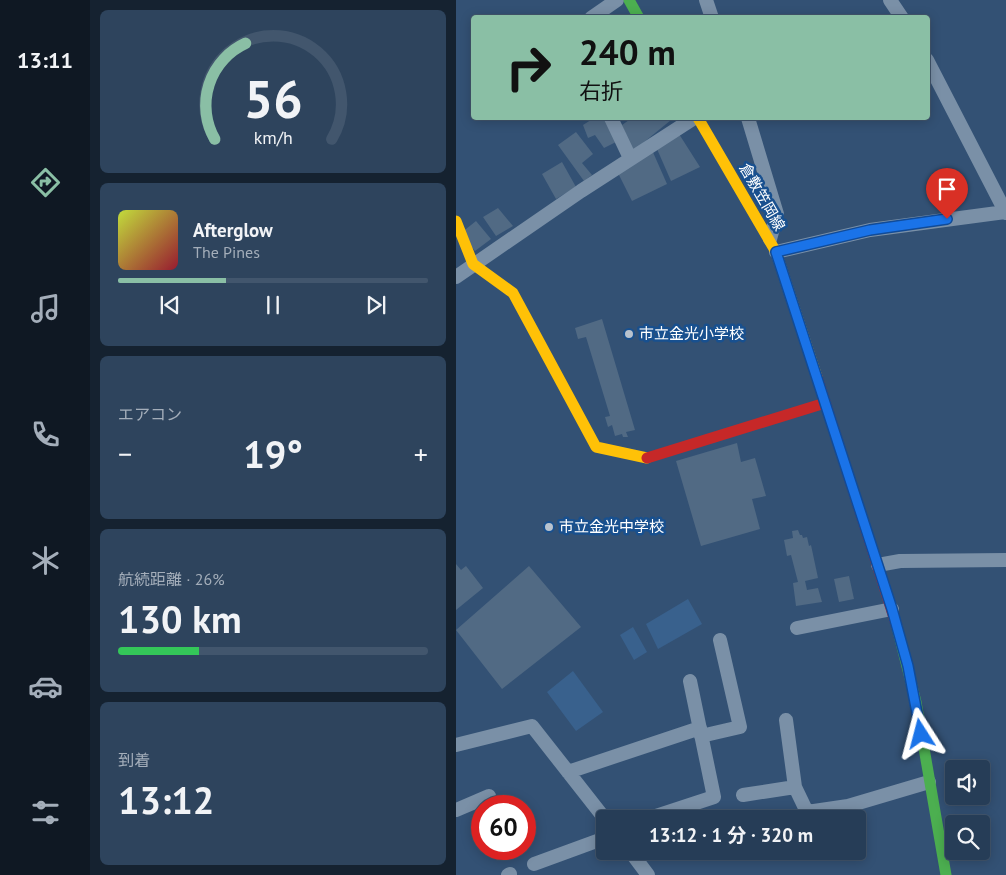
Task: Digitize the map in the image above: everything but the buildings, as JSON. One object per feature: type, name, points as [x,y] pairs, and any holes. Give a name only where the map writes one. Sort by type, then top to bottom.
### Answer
[{"type":"main road","points":[[629,0],[637,15]]},
{"type":"main road","name":"倉敷笠岡線","points":[[703,120],[773,245],[878,565],[892,609],[916,702],[946,875]]},
{"type":"main road","points":[[456,221],[473,264],[513,293],[596,446],[645,459],[825,403]]},
{"type":"street","points":[[596,15],[618,0]]},
{"type":"street","points":[[706,0],[711,15]]},
{"type":"street","points":[[890,0],[900,15]]},
{"type":"street","points":[[749,120],[777,214],[773,245],[1006,212],[930,66]]},
{"type":"street","points":[[612,120],[630,158]]},
{"type":"street","points":[[456,277],[630,158],[700,120]]},
{"type":"street","points":[[878,565],[900,561],[1006,560]]},
{"type":"street","points":[[796,628],[892,609]]},
{"type":"street","points":[[568,772],[701,732],[740,727],[720,640]]},
{"type":"street","points":[[676,810],[714,798],[690,681]]},
{"type":"street","points":[[786,720],[795,787],[807,812],[848,806],[929,782]]},
{"type":"street","points":[[456,746],[532,726],[598,810]]},
{"type":"street","points":[[743,795],[795,787]]},
{"type":"street","points":[[456,810],[471,804]]},
{"type":"street","points":[[534,864],[596,841]]},
{"type":"street","points":[[637,860],[648,875]]},
{"type":"water","points":[[688,599],[702,624],[658,649],[646,624]]},
{"type":"water","points":[[633,627],[647,652],[634,660],[620,635]]},
{"type":"water","points":[[573,671],[603,712],[576,731],[547,692]]},
{"type":"traffic: fast","points":[[629,0],[637,15]]},
{"type":"traffic: fast","points":[[897,627],[916,702],[946,875]]},
{"type":"traffic: slow","points":[[699,120],[776,252],[817,377]]},
{"type":"traffic: slow","points":[[456,221],[473,264],[513,293],[596,447],[647,458]]},
{"type":"traffic: jam","points":[[817,377],[897,627]]},
{"type":"traffic: jam","points":[[647,458],[825,403]]},
{"type":"place","name":"市立金光小学校","points":[[629,334]]},
{"type":"place","name":"市立金光中学校","points":[[549,527]]},
{"type":"route","points":[[921,734],[908,666],[892,609],[776,252],[870,230],[947,219]]}]
